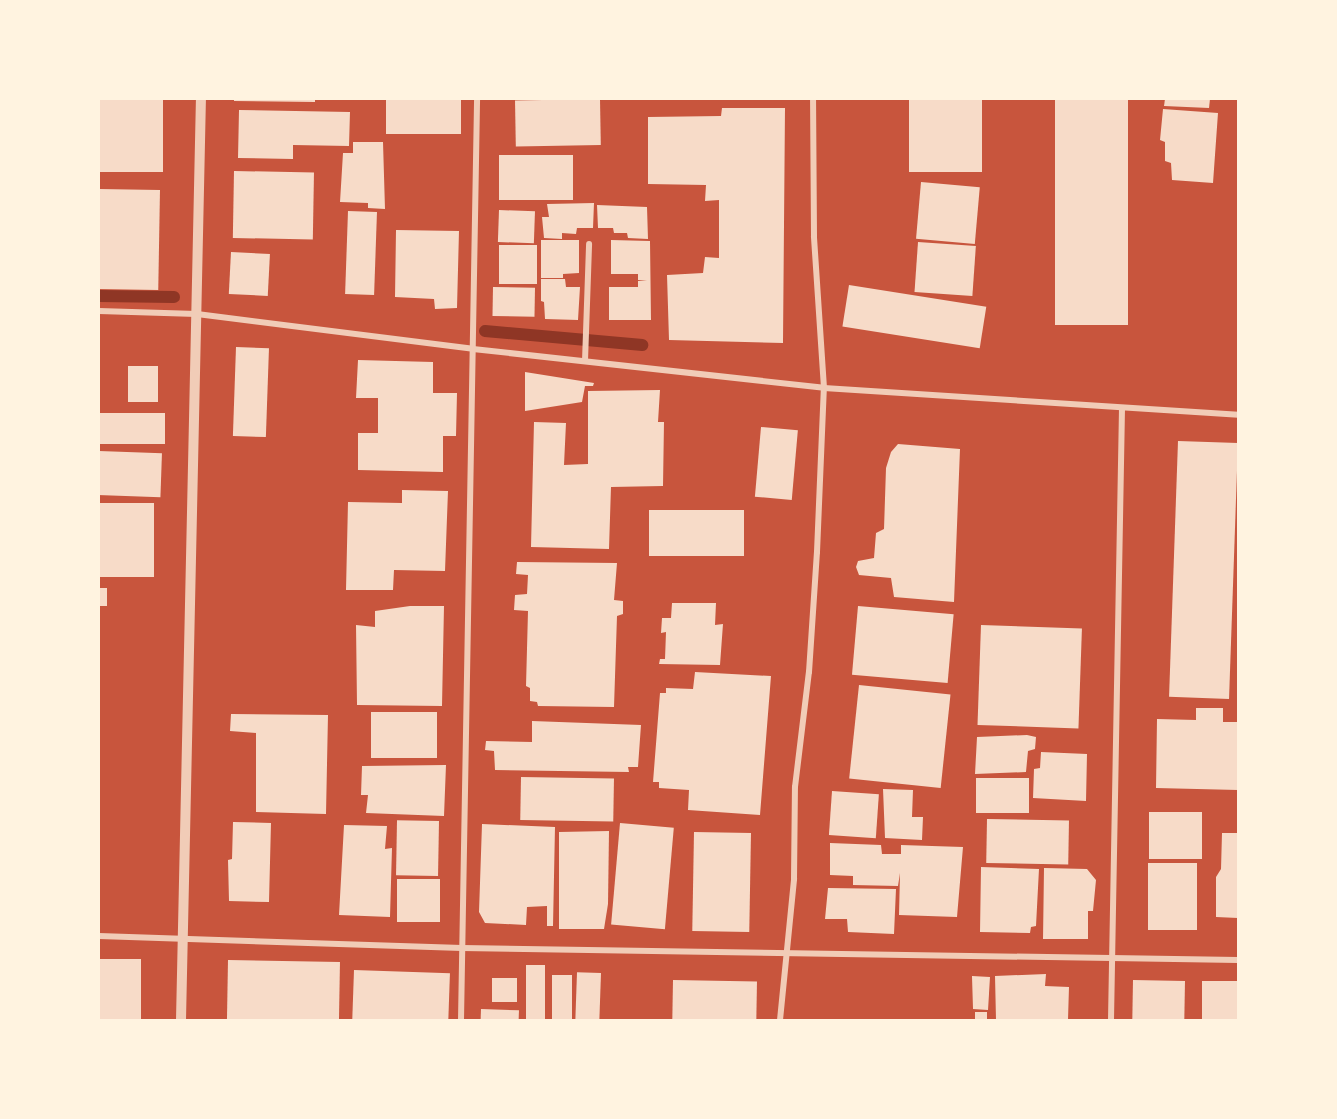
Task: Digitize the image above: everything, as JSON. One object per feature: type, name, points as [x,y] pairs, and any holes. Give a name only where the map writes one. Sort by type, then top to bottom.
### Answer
[{"type":"street","points":[[181,1020],[201,99]]},
{"type":"street","points":[[461,1020],[477,99]]},
{"type":"street","points":[[780,1020],[794,879],[795,788],[809,672],[824,388],[814,236],[813,99]]},
{"type":"street","points":[[585,360],[588,244]]},
{"type":"street","points":[[99,311],[197,314],[472,349],[824,388],[1238,415]]},
{"type":"street","points":[[1111,1020],[1122,408]]},
{"type":"street","points":[[99,936],[184,937],[462,948],[1238,960]]},
{"type":"building","points":[[99,99],[163,99],[163,172],[99,172]]},
{"type":"building","points":[[234,99],[315,99],[315,102],[234,101]]},
{"type":"building","points":[[386,99],[461,99],[461,134],[386,134]]},
{"type":"building","points":[[600,99],[601,145],[516,146],[515,100]]},
{"type":"building","points":[[909,99],[982,99],[982,172],[909,172]]},
{"type":"building","points":[[1055,99],[1128,99],[1128,325],[1055,325]]},
{"type":"building","points":[[1165,99],[1210,99],[1209,108],[1164,106]]},
{"type":"building","points":[[722,108],[785,108],[783,343],[669,340],[667,275],[703,273],[705,257],[719,258],[719,200],[705,201],[706,185],[648,184],[648,117],[721,116]]},
{"type":"building","points":[[1163,109],[1218,113],[1213,183],[1172,180],[1171,163],[1165,161],[1165,142],[1160,140]]},
{"type":"building","points":[[239,110],[350,112],[349,146],[293,145],[293,159],[238,158]]},
{"type":"building","points":[[353,142],[383,142],[385,209],[368,208],[368,203],[340,202],[343,153],[353,153]]},
{"type":"building","points":[[499,155],[573,155],[573,200],[499,200]]},
{"type":"building","points":[[234,171],[314,172],[313,239],[233,238]]},
{"type":"building","points":[[921,182],[980,187],[975,244],[916,239]]},
{"type":"building","points":[[99,189],[160,190],[158,290],[99,289]]},
{"type":"building","points":[[594,203],[593,228],[577,228],[576,234],[562,233],[562,239],[544,238],[542,217],[549,217],[547,204]]},
{"type":"building","points":[[597,205],[647,207],[648,239],[628,238],[627,233],[614,233],[613,228],[598,228]]},
{"type":"building","points":[[499,210],[535,211],[534,243],[498,242]]},
{"type":"building","points":[[348,211],[377,212],[374,295],[345,294]]},
{"type":"building","points":[[396,230],[459,231],[457,308],[435,309],[434,299],[395,297]]},
{"type":"building","points":[[541,240],[579,240],[579,273],[563,274],[563,278],[541,278]]},
{"type":"building","points":[[611,240],[650,241],[651,320],[609,320],[609,287],[638,287],[638,281],[647,281],[638,280],[638,274],[611,274]]},
{"type":"building","points":[[918,242],[976,246],[972,296],[915,292]]},
{"type":"building","points":[[499,245],[537,245],[537,284],[499,284]]},
{"type":"building","points":[[231,252],[270,254],[268,296],[229,294]]},
{"type":"building","points":[[541,279],[565,279],[566,287],[580,287],[578,320],[545,319],[544,302],[541,301]]},
{"type":"building","points":[[849,285],[986,307],[980,348],[842,326]]},
{"type":"building","points":[[493,287],[535,288],[534,317],[492,316]]},
{"type":"building","points":[[236,347],[269,348],[266,437],[233,436]]},
{"type":"building","points":[[358,360],[433,362],[433,393],[457,393],[456,436],[443,436],[443,472],[358,470],[358,433],[378,433],[378,398],[356,398]]},
{"type":"building","points":[[128,366],[158,366],[158,402],[128,402]]},
{"type":"building","points":[[525,372],[594,383],[593,386],[585,386],[582,402],[525,411]]},
{"type":"building","points":[[660,390],[658,422],[664,422],[663,486],[611,487],[609,549],[531,547],[534,422],[566,423],[564,465],[588,464],[588,391]]},
{"type":"building","points":[[99,413],[165,413],[165,444],[99,444]]},
{"type":"building","points":[[761,427],[798,430],[792,500],[755,497]]},
{"type":"building","points":[[1178,441],[1238,443],[1229,699],[1169,697]]},
{"type":"building","points":[[898,444],[960,449],[954,602],[894,597],[891,578],[859,575],[856,567],[858,561],[874,558],[876,533],[884,529],[886,468],[891,452]]},
{"type":"building","points":[[99,451],[162,453],[160,497],[99,495]]},
{"type":"building","points":[[402,490],[448,491],[445,571],[394,570],[393,590],[346,590],[348,502],[402,503]]},
{"type":"building","points":[[99,503],[154,503],[154,577],[99,577]]},
{"type":"building","points":[[649,510],[744,510],[744,556],[649,556]]},
{"type":"building","points":[[517,562],[617,563],[614,600],[623,601],[623,614],[617,616],[614,707],[538,706],[537,702],[530,701],[530,688],[526,686],[528,611],[514,610],[515,595],[527,594],[528,575],[516,574]]},
{"type":"building","points":[[99,588],[107,588],[107,606],[99,606]]},
{"type":"building","points":[[672,603],[716,603],[715,625],[723,624],[720,665],[659,664],[660,659],[665,659],[666,632],[661,633],[662,618],[671,618]]},
{"type":"building","points":[[410,606],[444,606],[442,706],[357,705],[356,625],[375,627],[375,611]]},
{"type":"building","points":[[858,606],[954,614],[948,683],[852,675]]},
{"type":"building","points":[[981,625],[1082,629],[1078,728],[978,725]]},
{"type":"building","points":[[695,672],[771,676],[760,815],[688,810],[689,790],[659,788],[659,782],[653,782],[660,693],[666,693],[666,688],[693,689]]},
{"type":"building","points":[[859,685],[950,695],[941,788],[849,778]]},
{"type":"building","points":[[1196,708],[1223,708],[1223,722],[1238,722],[1238,790],[1156,788],[1157,719],[1196,720]]},
{"type":"building","points":[[371,712],[437,712],[437,758],[371,758]]},
{"type":"building","points":[[231,714],[328,715],[326,814],[256,812],[256,733],[230,731]]},
{"type":"building","points":[[532,721],[641,725],[638,767],[628,767],[629,772],[495,770],[494,751],[485,750],[486,741],[532,742]]},
{"type":"building","points":[[1027,735],[1036,737],[1035,749],[1028,751],[1026,772],[975,774],[977,737]]},
{"type":"building","points":[[1041,752],[1087,754],[1086,801],[1033,798],[1034,769],[1040,768]]},
{"type":"building","points":[[446,765],[444,816],[366,813],[368,795],[361,795],[362,766]]},
{"type":"building","points":[[521,777],[614,779],[613,822],[520,820]]},
{"type":"building","points":[[976,778],[1029,778],[1029,813],[976,813]]},
{"type":"building","points":[[883,789],[913,790],[912,817],[923,817],[922,840],[885,838]]},
{"type":"building","points":[[832,791],[879,794],[876,838],[829,835]]},
{"type":"building","points":[[1149,812],[1202,812],[1202,859],[1149,859]]},
{"type":"building","points":[[987,819],[1069,820],[1068,864],[986,863]]},
{"type":"building","points":[[397,820],[439,821],[438,876],[396,875]]},
{"type":"building","points":[[233,822],[271,823],[269,902],[229,901],[228,860],[232,859]]},
{"type":"building","points":[[620,823],[674,828],[665,929],[611,925]]},
{"type":"building","points":[[482,824],[555,827],[553,926],[547,926],[547,906],[527,907],[526,925],[485,923],[479,912]]},
{"type":"building","points":[[344,825],[387,826],[385,849],[392,848],[390,917],[339,915]]},
{"type":"building","points":[[609,831],[608,904],[604,929],[559,929],[559,832]]},
{"type":"building","points":[[694,832],[751,833],[749,932],[692,931]]},
{"type":"building","points":[[1222,833],[1238,833],[1238,918],[1216,917],[1216,877],[1221,869]]},
{"type":"building","points":[[830,843],[881,845],[882,854],[901,854],[901,845],[963,847],[957,917],[899,915],[900,873],[898,886],[853,885],[853,876],[830,875]]},
{"type":"building","points":[[1148,863],[1197,863],[1197,930],[1148,930]]},
{"type":"building","points":[[981,867],[1039,869],[1036,926],[1031,927],[1030,933],[980,932]]},
{"type":"building","points":[[1044,868],[1087,869],[1096,880],[1093,911],[1088,911],[1088,939],[1043,939]]},
{"type":"building","points":[[397,879],[440,879],[440,922],[397,922]]},
{"type":"building","points":[[828,888],[896,889],[894,934],[848,932],[847,919],[825,919]]},
{"type":"building","points":[[99,959],[141,959],[141,1020],[99,1020]]},
{"type":"building","points":[[228,960],[340,962],[339,1020],[227,1020]]},
{"type":"building","points":[[526,965],[545,965],[545,1020],[526,1020]]},
{"type":"building","points":[[354,970],[450,973],[448,1020],[352,1020]]},
{"type":"building","points":[[577,972],[601,973],[599,1020],[575,1019]]},
{"type":"building","points":[[1046,974],[1045,986],[1069,987],[1068,1020],[996,1020],[995,976]]},
{"type":"building","points":[[552,975],[572,975],[572,1020],[552,1020]]},
{"type":"building","points":[[972,976],[990,977],[988,1010],[973,1009]]},
{"type":"building","points":[[492,978],[517,978],[517,1002],[492,1002]]},
{"type":"building","points":[[673,980],[757,981],[756,1020],[672,1020]]},
{"type":"building","points":[[1133,980],[1185,981],[1184,1020],[1132,1020]]},
{"type":"building","points":[[1202,981],[1238,981],[1238,1020],[1202,1020]]},
{"type":"building","points":[[481,1009],[519,1010],[519,1020],[481,1020]]},
{"type":"building","points":[[975,1012],[987,1012],[987,1020],[975,1020]]},
{"type":"waterway","points":[[99,296],[174,297]]},
{"type":"waterway","points":[[485,331],[642,345]]}]
